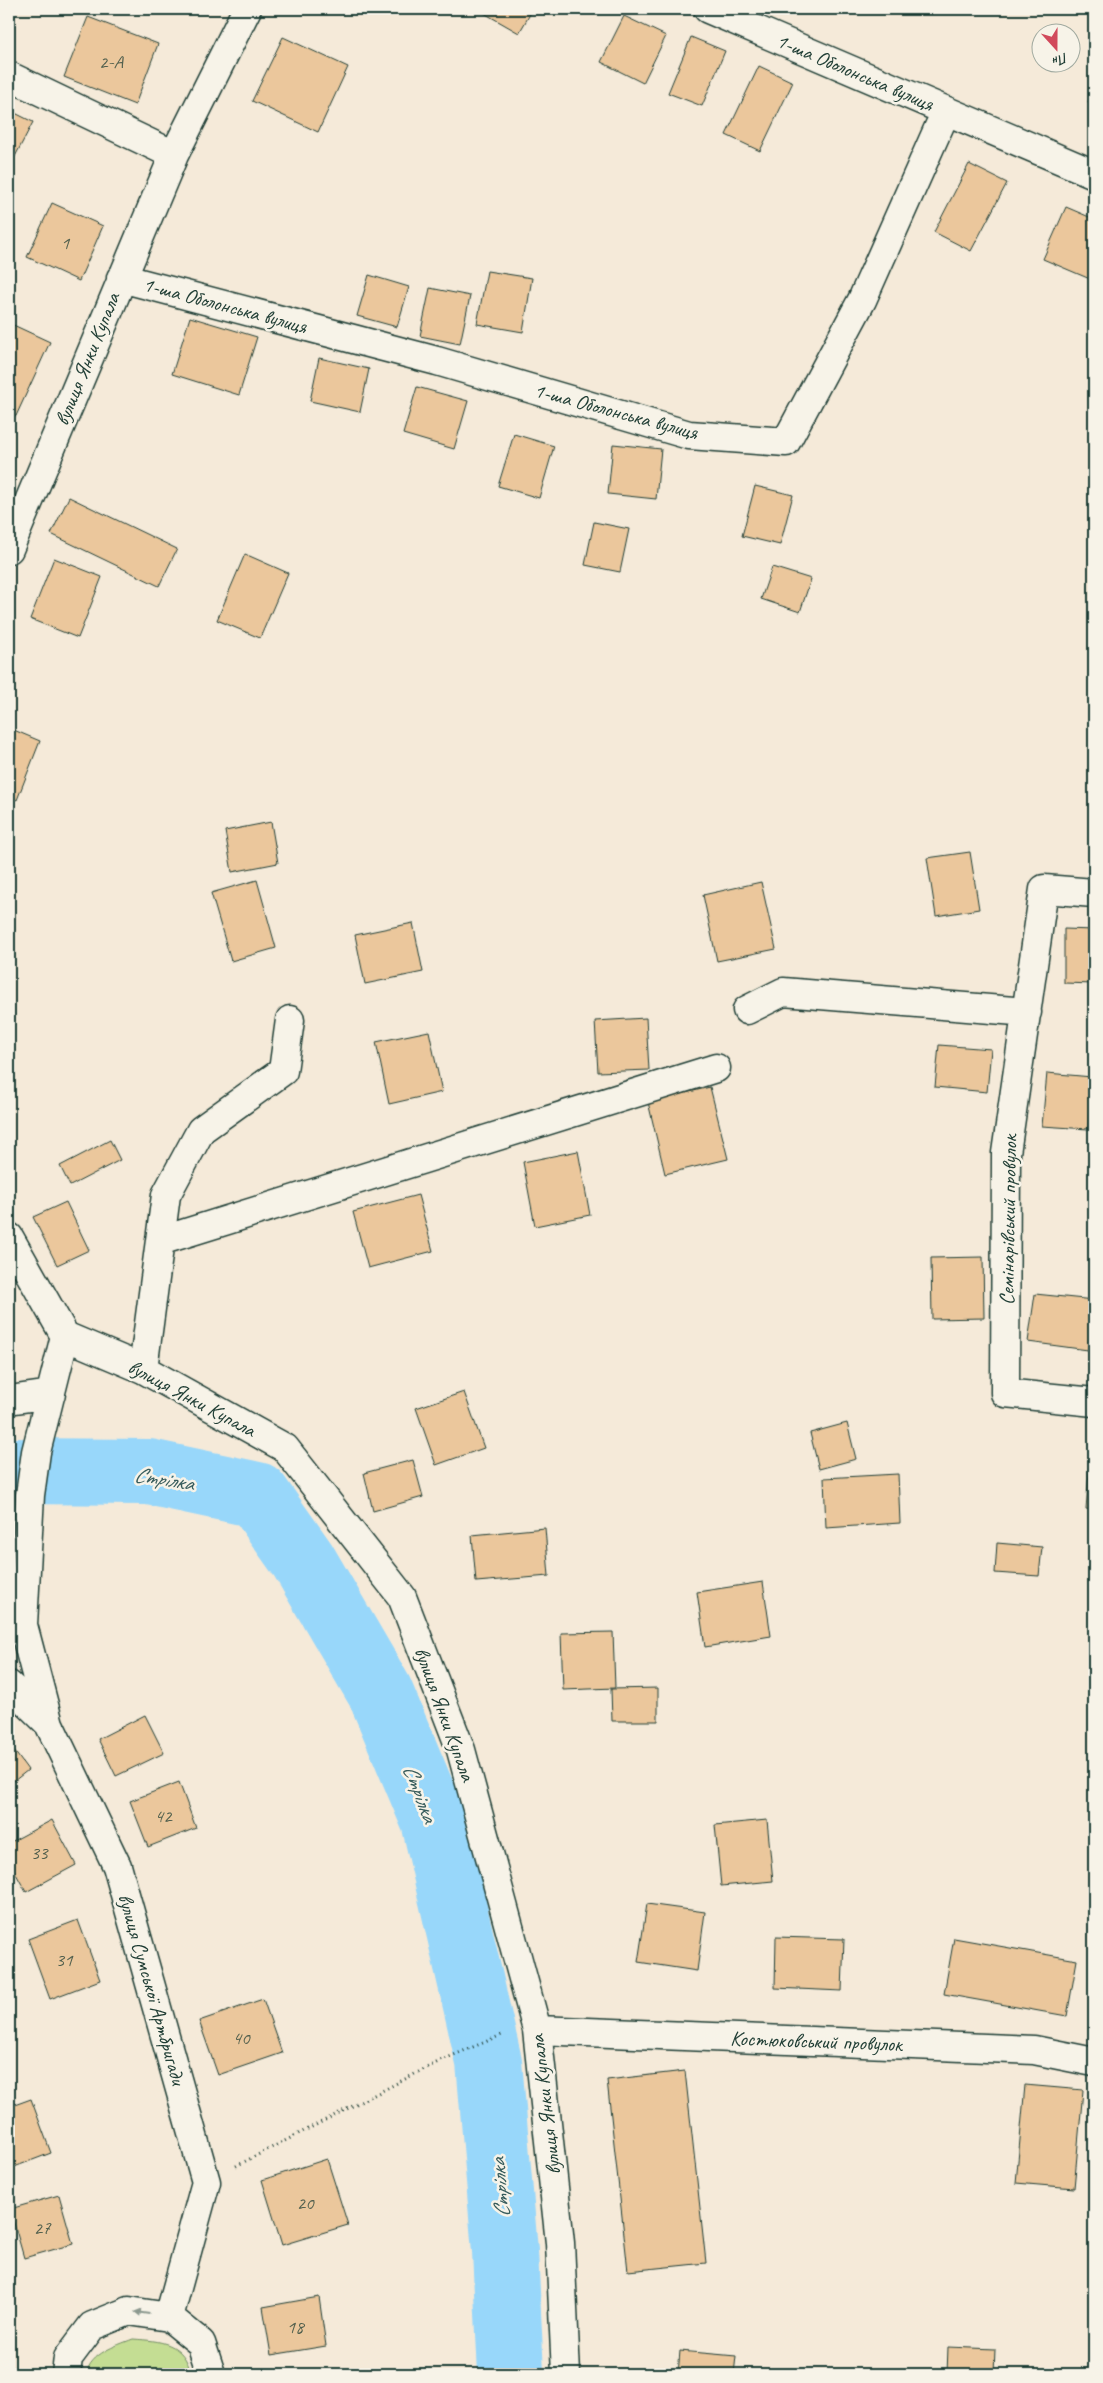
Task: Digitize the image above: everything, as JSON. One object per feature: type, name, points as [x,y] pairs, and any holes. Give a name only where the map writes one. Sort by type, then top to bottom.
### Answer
[{"type":"street","name":"вулиця Янки Купала","points":[[9,549],[174,155],[247,9]]},
{"type":"street","name":"1-ша Оболонська вулиця","points":[[708,9],[1094,174]]},
{"type":"street","points":[[9,76],[174,155]]},
{"type":"street","name":"1-ша Оболонська вулиця","points":[[121,278],[436,361],[689,435],[786,442],[862,300],[946,111]]},
{"type":"street","name":"Семінарівський провулок","points":[[1094,893],[1044,889],[1006,1154],[1005,1393],[1094,1402]]},
{"type":"street","points":[[747,1010],[783,992],[1027,1012]]},
{"type":"street","points":[[143,1369],[166,1195],[201,1130],[283,1071],[290,1020]]},
{"type":"street","points":[[160,1241],[716,1068]]},
{"type":"street","points":[[9,1237],[65,1336],[36,1452],[30,1496],[23,1625],[48,1724]]},
{"type":"street","name":"вулиця Янки Купала","points":[[65,1336],[143,1369],[285,1448],[402,1596],[461,1750],[537,2030],[560,2243],[566,2374]]},
{"type":"street","points":[[9,1400],[51,1394]]},
{"type":"street","name":"вулиця Сумської Артбригади","points":[[9,1686],[48,1724],[117,1866],[206,2182]]},
{"type":"street","name":"Костюковський провулок","points":[[537,2030],[1034,2050],[1094,2062]]},
{"type":"street","points":[[169,2317],[206,2182]]},
{"type":"street","points":[[66,2374],[68,2358],[92,2326],[129,2311],[169,2317],[201,2343],[211,2374]]},
{"type":"path","points":[[206,2182],[442,2060],[504,2034]]},
{"type":"green space","points":[[133,2339],[162,2343],[177,2349],[188,2363],[191,2374],[86,2374],[98,2356]]},
{"type":"building","points":[[477,9],[533,9],[519,33]]},
{"type":"building","points":[[624,16],[666,36],[643,83],[601,62]]},
{"type":"building","points":[[88,17],[158,44],[135,105],[64,77]]},
{"type":"building","points":[[283,37],[348,67],[318,132],[252,101]]},
{"type":"building","points":[[691,37],[725,51],[702,106],[668,93]]},
{"type":"building","points":[[759,66],[793,82],[760,151],[726,135]]},
{"type":"building","points":[[1094,88],[1094,104],[1088,102]]},
{"type":"building","points":[[9,110],[33,122],[9,168]]},
{"type":"building","points":[[969,164],[1007,183],[971,251],[934,232]]},
{"type":"building","points":[[52,203],[103,226],[79,281],[27,257]]},
{"type":"building","points":[[1066,207],[1094,219],[1094,269],[1090,279],[1043,259]]},
{"type":"building","points":[[487,271],[532,278],[523,332],[477,324]]},
{"type":"building","points":[[369,275],[409,287],[397,327],[357,316]]},
{"type":"building","points":[[430,288],[470,296],[460,344],[420,336]]},
{"type":"building","points":[[190,317],[257,337],[239,395],[172,374]]},
{"type":"building","points":[[9,323],[50,342],[16,416],[9,413]]},
{"type":"building","points":[[319,358],[369,369],[360,412],[310,401]]},
{"type":"building","points":[[417,387],[468,401],[454,449],[403,434]]},
{"type":"building","points":[[514,434],[554,446],[539,498],[498,486]]},
{"type":"building","points":[[613,444],[661,449],[656,499],[608,494]]},
{"type":"building","points":[[755,486],[793,495],[780,545],[742,536]]},
{"type":"building","points":[[69,497],[177,549],[159,586],[51,534]]},
{"type":"building","points":[[594,522],[629,529],[620,572],[585,565]]},
{"type":"building","points":[[245,554],[288,573],[260,638],[217,620]]},
{"type":"building","points":[[54,558],[102,577],[78,638],[30,619]]},
{"type":"building","points":[[772,567],[811,579],[800,612],[761,599]]},
{"type":"building","points":[[9,728],[40,741],[17,800],[9,796]]},
{"type":"building","points":[[271,822],[278,863],[232,872],[225,831]]},
{"type":"building","points":[[970,852],[979,909],[936,916],[927,858]]},
{"type":"building","points":[[257,880],[276,948],[231,961],[211,893]]},
{"type":"building","points":[[761,882],[776,949],[717,961],[703,895]]},
{"type":"building","points":[[413,923],[423,972],[365,984],[355,935]]},
{"type":"building","points":[[1064,929],[1094,930],[1094,984],[1064,983]]},
{"type":"building","points":[[646,1018],[649,1070],[598,1072],[595,1021]]},
{"type":"building","points":[[429,1031],[442,1092],[389,1104],[376,1042]]},
{"type":"building","points":[[939,1045],[991,1049],[987,1092],[935,1087]]},
{"type":"building","points":[[1047,1073],[1092,1077],[1088,1129],[1042,1126]]},
{"type":"building","points":[[710,1087],[728,1159],[665,1174],[648,1102]]},
{"type":"building","points":[[110,1140],[120,1160],[70,1186],[60,1166]]},
{"type":"building","points":[[578,1151],[590,1215],[535,1226],[523,1162]]},
{"type":"building","points":[[418,1195],[433,1251],[368,1268],[353,1212]]},
{"type":"building","points":[[66,1202],[89,1250],[57,1265],[33,1217]]},
{"type":"building","points":[[983,1257],[984,1318],[932,1319],[931,1258]]},
{"type":"building","points":[[1035,1294],[1094,1300],[1088,1350],[1028,1342]]},
{"type":"building","points":[[464,1392],[484,1448],[436,1465],[416,1408]]},
{"type":"building","points":[[847,1423],[856,1459],[819,1469],[810,1433]]},
{"type":"building","points":[[1092,1435],[1094,1435],[1094,1510],[1086,1509]]},
{"type":"building","points":[[413,1460],[423,1497],[373,1511],[364,1473]]},
{"type":"building","points":[[898,1474],[900,1523],[826,1528],[824,1478]]},
{"type":"building","points":[[545,1528],[549,1576],[476,1582],[472,1535]]},
{"type":"building","points":[[997,1543],[1042,1547],[1039,1576],[995,1573]]},
{"type":"building","points":[[763,1582],[771,1636],[705,1647],[697,1592]]},
{"type":"building","points":[[613,1632],[615,1688],[563,1690],[561,1633]]},
{"type":"building","points":[[658,1688],[658,1721],[612,1721],[611,1689]]},
{"type":"building","points":[[145,1715],[164,1753],[116,1776],[98,1739]]},
{"type":"building","points":[[9,1744],[28,1770],[9,1785]]},
{"type":"building","points":[[179,1782],[196,1828],[148,1847],[130,1801]]},
{"type":"building","points":[[52,1820],[76,1865],[26,1892],[9,1861],[9,1843]]},
{"type":"building","points":[[767,1820],[773,1881],[721,1886],[715,1825]]},
{"type":"building","points":[[647,1904],[705,1912],[697,1971],[638,1962]]},
{"type":"building","points":[[78,1920],[100,1980],[50,1999],[28,1939]]},
{"type":"building","points":[[776,1937],[844,1939],[842,1991],[775,1988]]},
{"type":"building","points":[[954,1938],[1077,1960],[1067,2016],[944,1994]]},
{"type":"building","points":[[263,1999],[282,2053],[218,2075],[199,2021]]},
{"type":"building","points":[[685,2071],[706,2263],[628,2271],[607,2080]]},
{"type":"building","points":[[1025,2085],[1083,2090],[1074,2188],[1016,2183]]},
{"type":"building","points":[[31,2099],[51,2153],[9,2169],[9,2107]]},
{"type":"building","points":[[327,2159],[348,2225],[282,2245],[262,2180]]},
{"type":"building","points":[[59,2195],[73,2244],[24,2258],[10,2209]]},
{"type":"building","points":[[319,2297],[326,2346],[271,2355],[263,2307]]},
{"type":"building","points":[[948,2347],[995,2349],[994,2374],[947,2374]]},
{"type":"building","points":[[680,2351],[736,2356],[734,2374],[678,2374]]},
{"type":"building","points":[[1091,2361],[1094,2362],[1094,2374],[1089,2374]]},
{"type":"waterway","name":"Стрілка","points":[[9,1471],[149,1472],[257,1495],[303,1560],[380,1692],[434,1821],[489,2062],[505,2251],[511,2374]]}]
